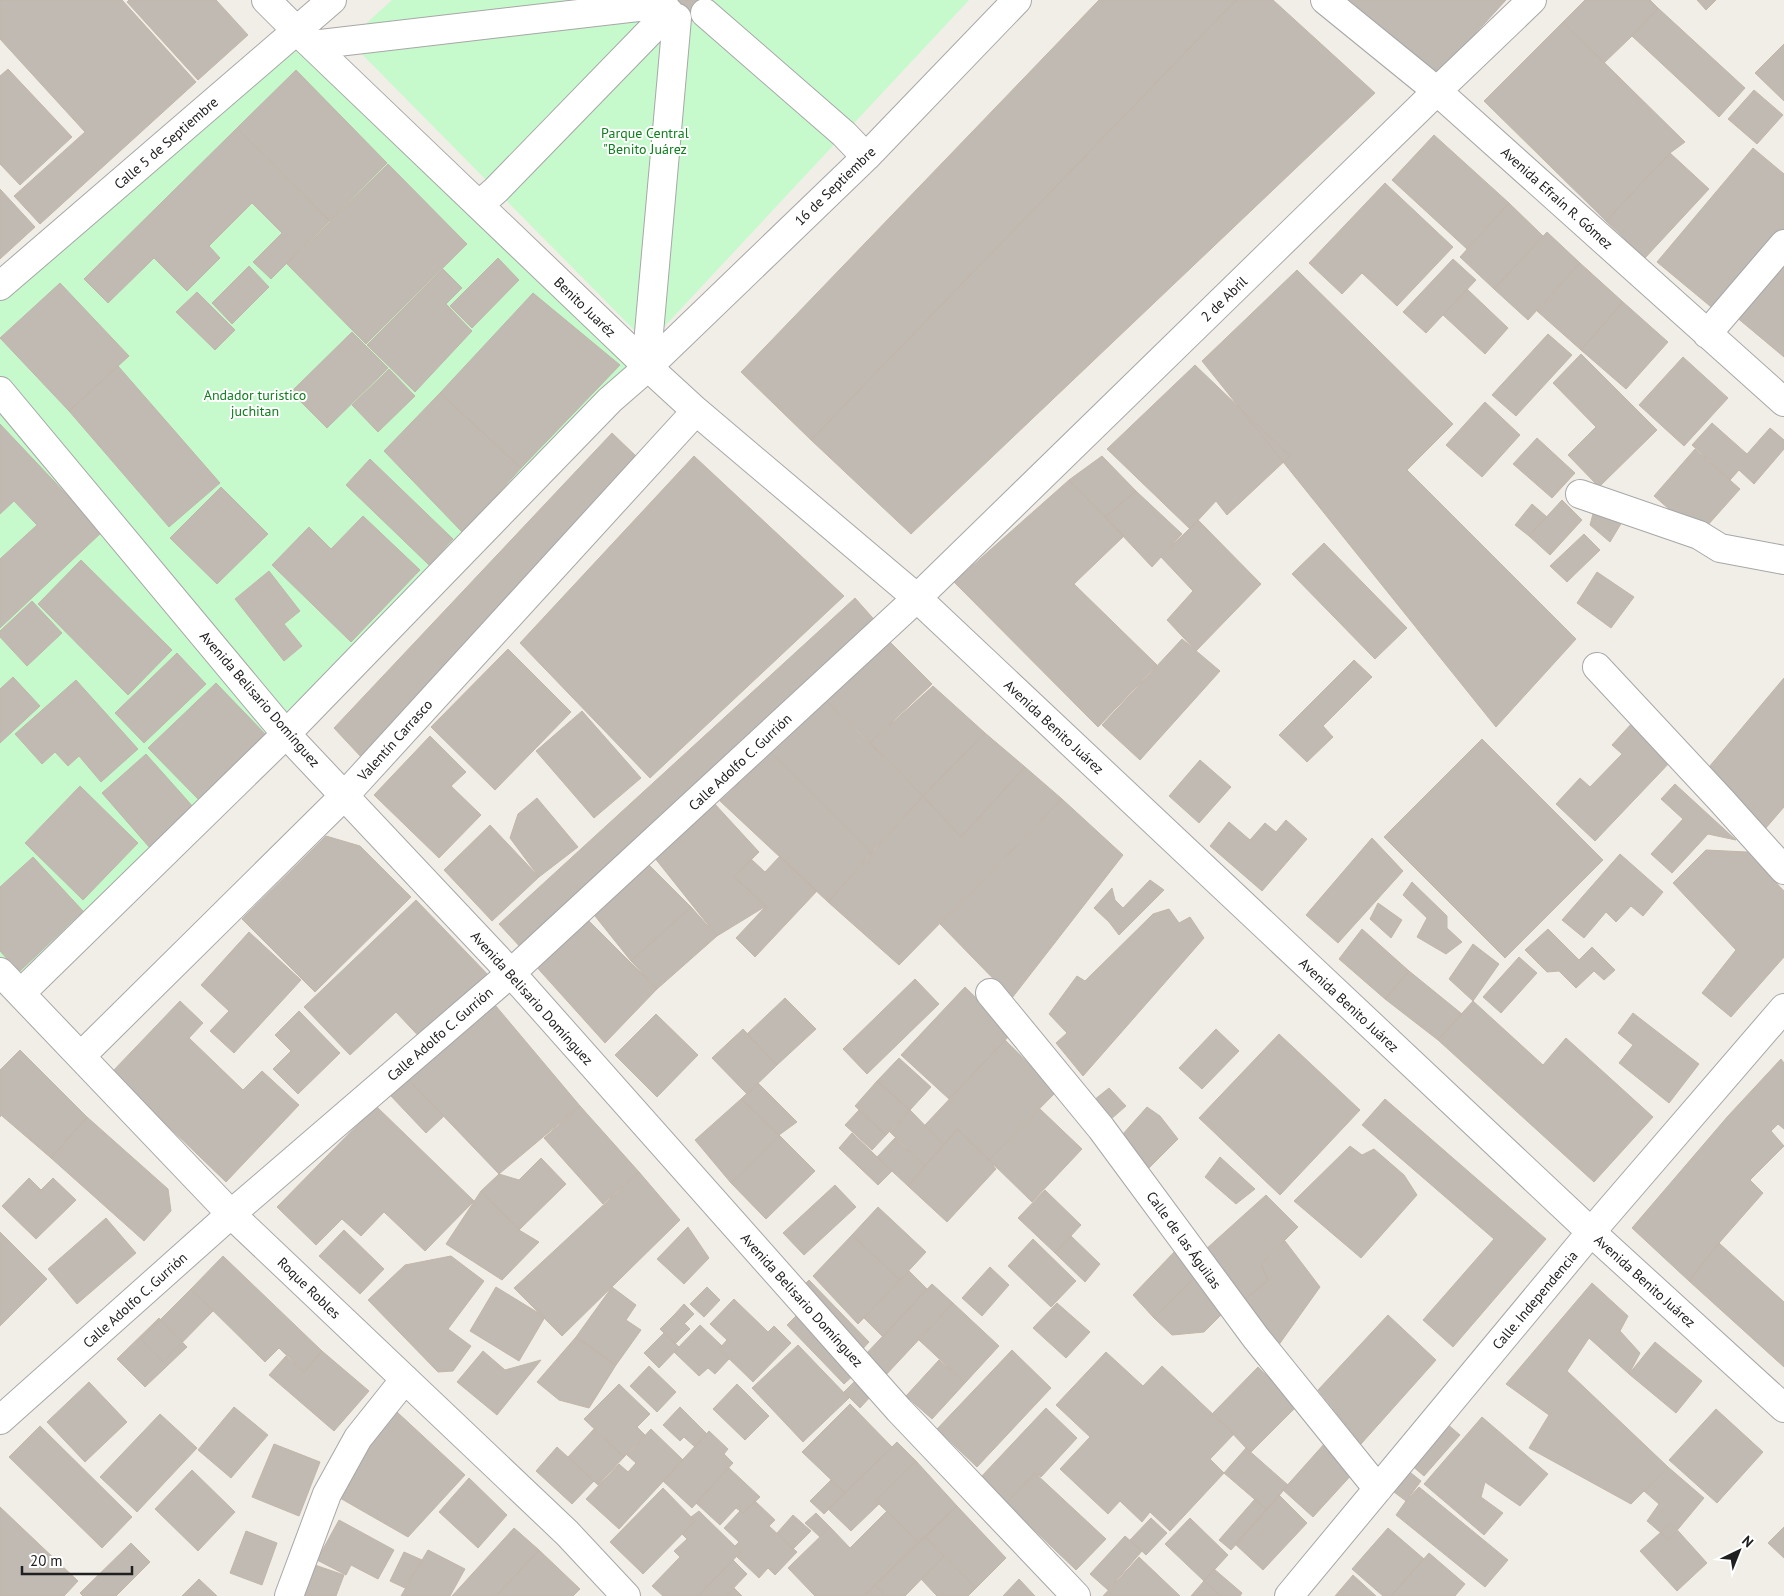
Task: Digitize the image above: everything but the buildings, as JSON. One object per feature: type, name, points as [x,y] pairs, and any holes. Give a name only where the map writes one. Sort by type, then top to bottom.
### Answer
[{"type":"street","name":"Benito Juaréz","points":[[266,0],[648,367],[696,411],[917,598]]},
{"type":"street","name":"Calle 5 de Septiembre","points":[[0,286],[304,38],[332,0]]},
{"type":"street","name":"16 de Septiembre","points":[[648,367],[866,157],[1017,0]]},
{"type":"street","name":"Avenida Efraín R. Gómez","points":[[1325,0],[1437,91],[1784,402]]},
{"type":"street","name":"2 de Abril","points":[[917,598],[1532,0]]},
{"type":"street","points":[[304,38],[668,8],[686,20],[696,18],[708,7],[844,134],[866,157]]},
{"type":"street","points":[[479,205],[496,190],[668,8]]},
{"type":"street","points":[[21,993],[286,734],[610,400],[648,367],[668,8]]},
{"type":"street","points":[[1707,334],[1784,244]]},
{"type":"street","name":"Avenida Belisario Domínguez","points":[[0,391],[286,734],[511,973],[899,1410],[1076,1596]]},
{"type":"street","name":"Valentín Carrasco","points":[[81,1056],[344,795],[696,411]]},
{"type":"street","points":[[1580,494],[1699,535],[1720,548],[1784,560]]},
{"type":"street","name":"Calle Adolfo C. Gurrión","points":[[0,1420],[231,1214],[511,973],[917,598]]},
{"type":"street","name":"Avenida Benito Juárez","points":[[917,598],[1591,1232],[1784,1408]]},
{"type":"street","points":[[1597,667],[1784,870]]},
{"type":"street","name":"Roque Robles","points":[[0,972],[231,1214],[566,1533],[626,1596]]},
{"type":"street","name":"Calle de las Águilas","points":[[990,993],[1101,1128],[1256,1338],[1378,1489]]},
{"type":"street","name":"Calle. Independencia","points":[[1289,1596],[1591,1232],[1784,1008]]},
{"type":"street","points":[[288,1596],[327,1494],[358,1438],[405,1379]]},
{"type":"green space","name":"Parque Central \"Benito Juárez","points":[[392,0],[969,0],[648,344],[348,40]]},
{"type":"green space","name":"Andador turistico juchitan","points":[[297,31],[648,367],[21,993],[0,972],[0,286]]}]
